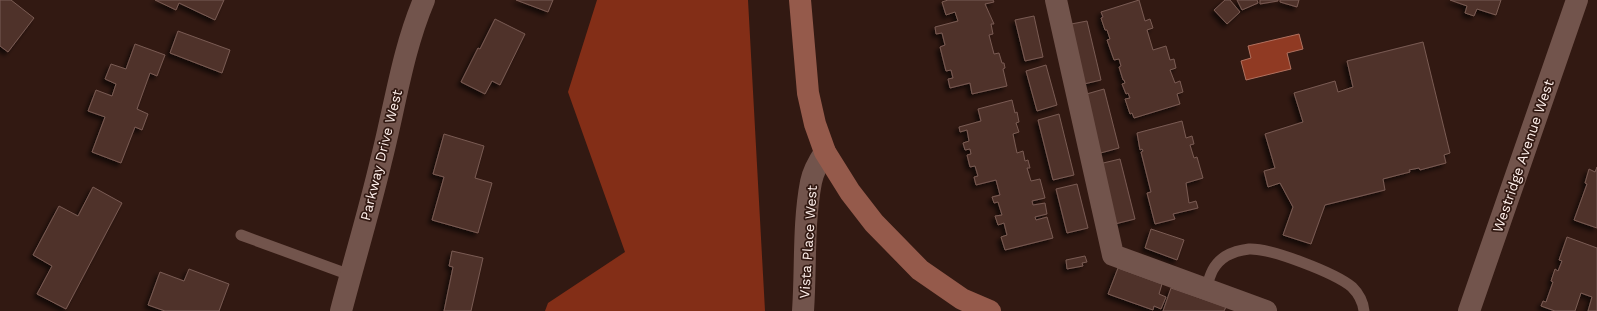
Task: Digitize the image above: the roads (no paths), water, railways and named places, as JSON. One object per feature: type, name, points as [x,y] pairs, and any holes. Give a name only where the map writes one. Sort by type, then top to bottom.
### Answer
[{"type":"street","name":"Parkway Drive West","points":[[341,311],[381,162],[404,60],[424,0]]},
{"type":"street","points":[[800,0],[808,93],[815,124],[825,152],[850,192],[874,223],[920,270],[962,299],[990,311]]},
{"type":"street","points":[[1056,0],[1113,255],[1266,311]]},
{"type":"street","name":"Westridge Avenue West","points":[[1468,311],[1576,0]]},
{"type":"street","name":"Vista Place West","points":[[803,311],[807,225],[811,181],[818,163],[825,152]]},
{"type":"lane","points":[[241,235],[350,276]]},
{"type":"lane","points":[[1206,289],[1212,270],[1218,262],[1236,252],[1250,249],[1270,252],[1324,271],[1341,280],[1352,288],[1358,295],[1364,311]]}]
